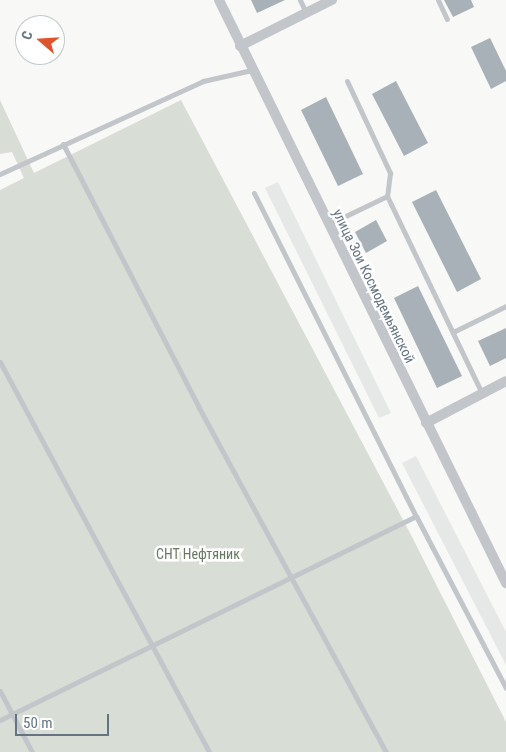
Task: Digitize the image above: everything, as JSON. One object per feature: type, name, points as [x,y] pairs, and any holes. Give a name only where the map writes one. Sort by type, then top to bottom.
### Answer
[{"type":"street","name":"улица Зои Космодемьянской","points":[[219,0],[426,424],[506,583]]},
{"type":"street","points":[[240,46],[332,0]]},
{"type":"street","points":[[426,424],[506,381]]},
{"type":"lane","points":[[300,0],[306,13]]},
{"type":"lane","points":[[438,0],[447,19]]},
{"type":"lane","points":[[0,174],[203,81],[252,70]]},
{"type":"lane","points":[[347,81],[390,173],[387,196],[482,393]]},
{"type":"lane","points":[[63,144],[198,406],[386,752]]},
{"type":"lane","points":[[254,193],[416,516],[506,688]]},
{"type":"lane","points":[[328,224],[387,196]]},
{"type":"lane","points":[[453,332],[506,306]]},
{"type":"lane","points":[[0,362],[209,752]]},
{"type":"lane","points":[[0,720],[416,516]]},
{"type":"lane","points":[[0,691],[32,752]]},
{"type":"shaded area","points":[[278,182],[391,413],[379,418],[265,188]]},
{"type":"shaded area","points":[[416,456],[506,632],[506,665],[402,463]]},
{"type":"green space","name":"СНТ Нефтяник","points":[[0,100],[34,173],[181,100],[411,535],[506,722],[506,752],[0,752],[0,190],[24,178],[12,152],[0,154]]},
{"type":"building","points":[[251,0],[285,0],[257,13]]},
{"type":"building","points":[[444,0],[471,0],[474,7],[453,17]]},
{"type":"building","points":[[490,38],[506,71],[506,81],[491,89],[471,47]]},
{"type":"building","points":[[396,81],[428,143],[404,156],[372,94]]},
{"type":"building","points":[[326,97],[363,174],[338,186],[301,110]]},
{"type":"building","points":[[436,190],[481,279],[457,292],[412,202]]},
{"type":"building","points":[[376,220],[387,241],[366,253],[355,232]]},
{"type":"building","points":[[418,286],[462,376],[437,388],[394,298]]},
{"type":"building","points":[[506,328],[506,358],[490,366],[478,341]]}]
